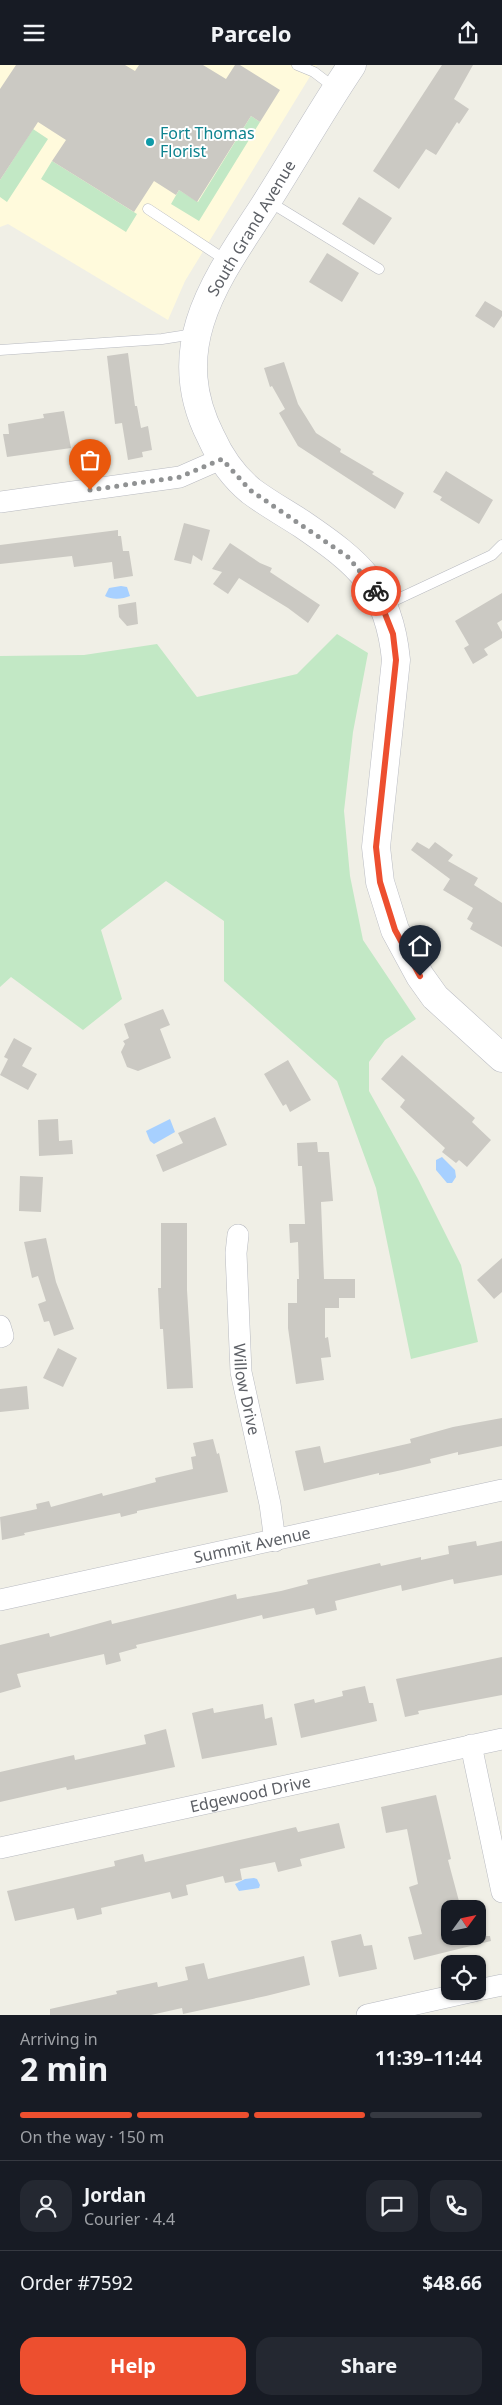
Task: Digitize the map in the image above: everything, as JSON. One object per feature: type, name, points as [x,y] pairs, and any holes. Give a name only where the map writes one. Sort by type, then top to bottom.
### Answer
[{"type":"main road","name":"South Grand Avenue","points":[[352,65],[213,286],[195,334],[193,363],[197,403],[204,424],[222,459],[250,490],[348,557],[369,580],[384,605],[393,634],[396,660],[376,847],[380,882],[395,930],[420,976],[435,997],[502,1058]]},
{"type":"street","points":[[0,502],[180,477],[222,459]]},
{"type":"street","name":"Willow Drive","points":[[238,1235],[236,1253],[241,1372],[270,1504],[275,1541]]},
{"type":"street","points":[[0,1326],[3,1336],[0,1337]]},
{"type":"street","name":"Summit Avenue","points":[[0,1600],[502,1490]]},
{"type":"street","name":"Edgewood Drive","points":[[0,1848],[502,1739]]},
{"type":"street","points":[[471,1745],[502,1892]]},
{"type":"street","points":[[486,1989],[502,1985]]},
{"type":"street","points":[[367,2015],[441,1999]]},
{"type":"lane","points":[[297,65],[314,72],[336,89]]},
{"type":"lane","points":[[267,200],[379,269]]},
{"type":"lane","points":[[148,209],[228,261]]},
{"type":"lane","points":[[0,350],[162,339],[195,334]]},
{"type":"lane","points":[[384,605],[492,555],[502,545]]},
{"type":"shaded area","points":[[0,65],[317,65],[185,281],[168,320],[8,224],[0,227]]},
{"type":"green space","points":[[251,116],[260,122],[199,221],[171,204],[179,190],[198,202]]},
{"type":"green space","points":[[33,129],[48,139],[7,202],[0,197],[0,180]]},
{"type":"green space","points":[[52,161],[137,214],[126,232],[41,179]]},
{"type":"green space","points":[[337,634],[368,653],[353,732],[344,811],[350,876],[363,940],[416,1019],[385,1040],[369,1062],[369,1091],[418,1179],[461,1265],[478,1342],[411,1359],[376,1188],[337,1081],[224,981],[224,921],[166,881],[101,930],[122,999],[83,1030],[11,977],[0,987],[0,656],[84,655],[157,644],[197,697],[297,674]]},
{"type":"water","points":[[127,587],[130,596],[118,599],[105,596],[109,588]]},
{"type":"water","points":[[170,1119],[175,1132],[154,1144],[150,1141],[146,1131]]},
{"type":"water","points":[[442,1157],[455,1170],[456,1177],[452,1183],[447,1183],[436,1170],[436,1160]]},
{"type":"water","points":[[245,1879],[257,1879],[260,1885],[259,1888],[239,1891],[235,1884]]},
{"type":"building","name":"Fort Thomas Florist","points":[[16,65],[125,65],[135,71],[139,65],[203,65],[226,79],[235,65],[240,65],[280,90],[260,122],[251,116],[197,202],[179,190],[176,195],[154,181],[134,212],[52,161],[66,140],[38,122],[0,180],[0,89]]},
{"type":"building","points":[[442,65],[473,65],[454,99],[469,109],[459,124],[457,122],[436,155],[426,149],[399,189],[373,171]]},
{"type":"building","points":[[359,197],[392,218],[374,245],[342,224]]},
{"type":"building","points":[[327,253],[359,273],[342,302],[309,282]]},
{"type":"building","points":[[485,301],[502,311],[502,316],[494,328],[475,316]]},
{"type":"building","points":[[128,353],[135,406],[137,406],[141,428],[148,426],[152,450],[142,452],[143,457],[128,460],[122,423],[115,424],[107,356]]},
{"type":"building","points":[[284,362],[298,404],[316,433],[341,449],[340,452],[374,472],[372,474],[404,493],[395,509],[298,446],[279,413],[285,409],[272,386],[270,387],[264,368]]},
{"type":"building","points":[[64,411],[71,448],[7,457],[3,434],[9,434],[8,424],[44,418],[43,414]]},
{"type":"building","points":[[446,471],[493,500],[479,524],[440,500],[442,497],[433,492]]},
{"type":"building","points":[[184,523],[210,530],[202,561],[193,555],[191,564],[174,560]]},
{"type":"building","points":[[118,530],[118,536],[121,536],[123,551],[129,551],[133,576],[114,579],[112,562],[74,567],[72,556],[0,564],[0,545]]},
{"type":"building","points":[[230,543],[260,563],[272,568],[270,572],[320,605],[308,623],[288,608],[239,578],[228,594],[213,584],[222,572],[212,569]]},
{"type":"building","points":[[502,593],[502,620],[497,623],[502,632],[502,638],[484,649],[488,655],[473,664],[464,648],[469,645],[455,621]]},
{"type":"building","points":[[136,602],[138,624],[127,626],[119,617],[118,605]]},
{"type":"building","points":[[417,842],[429,849],[435,842],[453,855],[448,861],[478,878],[474,885],[502,903],[502,947],[470,929],[473,923],[467,919],[473,908],[443,890],[450,879],[411,850]]},
{"type":"building","points":[[163,1009],[170,1025],[160,1029],[171,1058],[138,1071],[127,1067],[121,1052],[125,1044],[123,1041],[129,1038],[124,1024]]},
{"type":"building","points":[[14,1038],[32,1048],[22,1066],[37,1074],[28,1090],[0,1075],[8,1059],[4,1057]]},
{"type":"building","points":[[402,1055],[475,1118],[472,1122],[491,1140],[467,1167],[459,1160],[456,1163],[442,1152],[445,1148],[400,1107],[405,1100],[381,1079]]},
{"type":"building","points":[[288,1060],[311,1100],[290,1112],[286,1104],[283,1106],[264,1074]]},
{"type":"building","points":[[215,1117],[227,1145],[163,1172],[156,1155],[183,1143],[178,1133]]},
{"type":"building","points":[[58,1119],[59,1141],[72,1140],[73,1154],[39,1156],[38,1120]]},
{"type":"building","points":[[317,1142],[318,1152],[329,1152],[333,1201],[321,1202],[324,1279],[355,1279],[355,1298],[339,1298],[339,1308],[325,1308],[325,1338],[328,1337],[331,1357],[321,1358],[324,1380],[296,1384],[288,1328],[288,1303],[297,1303],[297,1279],[299,1279],[298,1242],[290,1243],[289,1224],[305,1224],[302,1166],[298,1166],[297,1143]]},
{"type":"building","points":[[20,1176],[43,1177],[41,1212],[19,1211]]},
{"type":"building","points":[[161,1223],[187,1223],[187,1290],[193,1388],[167,1389],[163,1329],[160,1329],[158,1288],[161,1288]]},
{"type":"building","points":[[46,1238],[56,1282],[74,1329],[54,1336],[49,1321],[44,1322],[38,1304],[46,1301],[38,1276],[32,1278],[24,1242]]},
{"type":"building","points":[[502,1258],[502,1292],[494,1299],[477,1280]]},
{"type":"building","points":[[58,1348],[77,1358],[63,1387],[43,1378]]},
{"type":"building","points":[[27,1386],[29,1409],[0,1412],[0,1389]]},
{"type":"building","points":[[502,1418],[502,1446],[458,1455],[458,1452],[430,1459],[431,1463],[304,1491],[295,1451],[320,1446],[324,1463],[411,1443],[410,1439],[453,1427]]},
{"type":"building","points":[[213,1439],[217,1454],[219,1453],[228,1492],[137,1511],[137,1513],[121,1517],[120,1513],[24,1533],[25,1535],[2,1540],[0,1517],[37,1509],[36,1504],[49,1501],[51,1507],[102,1493],[103,1496],[156,1482],[155,1478],[193,1469],[191,1457],[196,1456],[193,1443]]},
{"type":"building","points":[[476,1541],[477,1546],[502,1541],[502,1575],[454,1584],[453,1579],[402,1591],[401,1585],[335,1601],[337,1610],[316,1615],[314,1608],[263,1619],[262,1615],[136,1645],[137,1648],[119,1653],[121,1661],[106,1665],[104,1654],[17,1674],[21,1687],[0,1693],[0,1645],[49,1633],[50,1637],[111,1620],[112,1624],[236,1594],[237,1599],[281,1591],[308,1584],[307,1580],[380,1563],[381,1566],[421,1557],[421,1560],[449,1554],[448,1546]]},
{"type":"building","points":[[502,1657],[502,1695],[418,1711],[419,1714],[405,1717],[396,1679]]},
{"type":"building","points":[[365,1686],[369,1703],[373,1703],[377,1721],[301,1738],[294,1704],[314,1699],[315,1703],[343,1696],[342,1691]]},
{"type":"building","points":[[263,1704],[265,1719],[272,1717],[277,1745],[202,1759],[192,1713],[213,1708],[214,1713]]},
{"type":"building","points":[[166,1729],[175,1767],[67,1790],[66,1787],[0,1802],[0,1772],[74,1755],[75,1760],[146,1744],[144,1735]]},
{"type":"building","points":[[436,1795],[451,1859],[448,1860],[459,1900],[441,1900],[441,1945],[475,1945],[414,1960],[408,1937],[422,1934],[409,1887],[418,1884],[407,1829],[386,1833],[381,1807]]},
{"type":"building","points":[[339,1823],[345,1848],[300,1859],[302,1866],[278,1872],[275,1862],[240,1869],[242,1880],[225,1883],[223,1876],[186,1885],[188,1895],[172,1899],[170,1892],[101,1908],[102,1914],[77,1920],[74,1908],[15,1921],[7,1891],[115,1866],[114,1861],[143,1854],[145,1862],[296,1827],[298,1832]]},
{"type":"building","points":[[361,1934],[364,1946],[372,1945],[377,1969],[339,1977],[331,1941]]},
{"type":"building","points":[[486,1936],[490,1936],[491,1941],[486,1942]]},
{"type":"building","points":[[304,1956],[310,1985],[266,1996],[183,2014],[182,2008],[151,2015],[50,2015],[50,2009],[117,1994],[116,1991],[157,1982],[158,1987],[188,1980],[185,1967],[204,1963],[208,1979]]},
{"type":"way so far","points":[[90,490],[180,477],[222,459],[250,490],[348,557],[369,580],[376,591]]},
{"type":"place","name":"Fort Thomas Florist","points":[[150,142]]},
{"type":"route","points":[[376,591],[389,619],[396,660],[384,755],[376,847],[380,882],[395,930],[420,976]]}]
